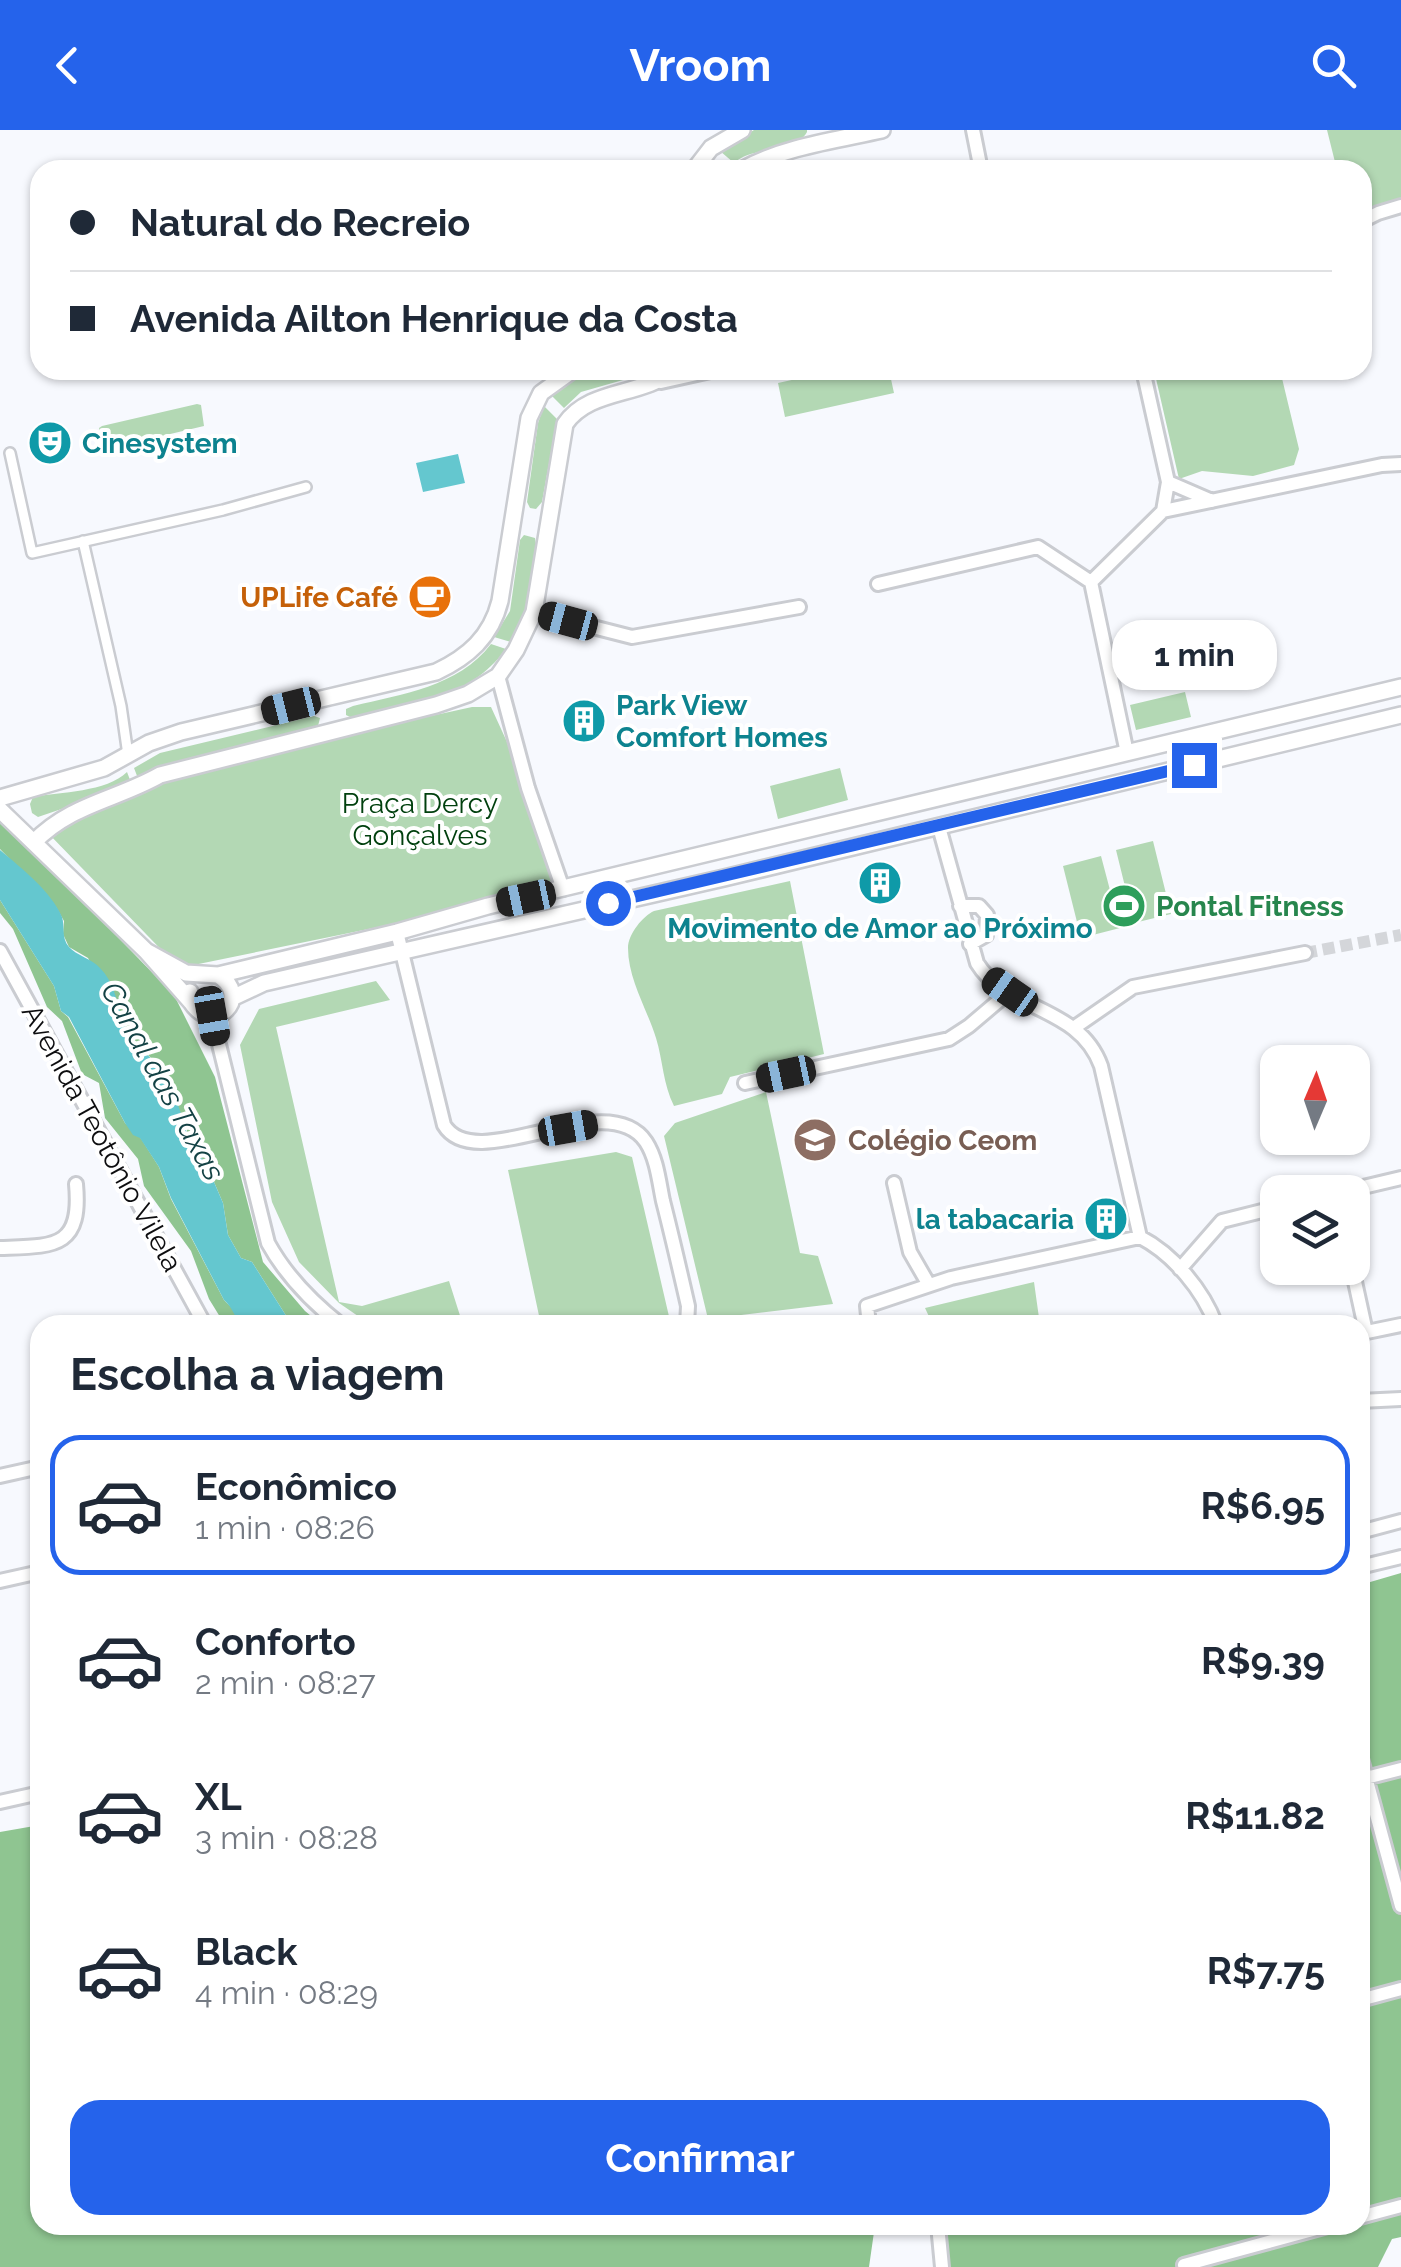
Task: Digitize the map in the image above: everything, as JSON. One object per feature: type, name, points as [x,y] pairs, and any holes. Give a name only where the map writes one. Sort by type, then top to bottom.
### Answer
[{"type":"street","points":[[702,160],[711,148],[742,130]]},
{"type":"street","points":[[762,160],[814,138],[882,130]]},
{"type":"street","points":[[973,130],[978,160]]},
{"type":"street","points":[[1372,216],[1401,206]]},
{"type":"street","points":[[0,798],[104,768],[149,743],[181,732],[436,672],[471,651],[494,624],[529,418],[541,393],[559,380]]},
{"type":"street","points":[[658,383],[662,380]]},
{"type":"street","points":[[34,842],[75,809],[123,794],[160,775],[468,694],[498,676],[534,612],[566,424],[584,404],[671,380]]},
{"type":"street","points":[[1145,380],[1168,482],[1163,511]]},
{"type":"street","points":[[10,453],[32,552],[223,510],[306,486]]},
{"type":"street","points":[[1091,582],[1163,511],[1401,464]]},
{"type":"street","points":[[1168,482],[1214,502]]},
{"type":"street","points":[[514,520],[548,527]]},
{"type":"street","points":[[83,541],[121,706],[128,756]]},
{"type":"street","points":[[878,584],[1038,547],[1091,582],[1127,753]]},
{"type":"street","points":[[534,612],[632,637],[799,607]]},
{"type":"street","points":[[498,676],[528,788],[563,889]]},
{"type":"street","points":[[191,1002],[192,986],[210,975],[1401,687]]},
{"type":"street","points":[[328,696],[337,730]]},
{"type":"street","points":[[0,810],[146,951],[203,1015],[212,1016],[220,1015],[231,1001],[264,983],[724,878],[1401,715]]},
{"type":"street","points":[[1186,738],[1194,765]]},
{"type":"street","points":[[0,785],[42,785]]},
{"type":"street","points":[[939,826],[970,944],[981,970],[1010,992],[1075,1027],[1090,1042],[1101,1066],[1140,1236]]},
{"type":"street","points":[[716,852],[724,878]]},
{"type":"street","points":[[960,906],[979,906],[987,915],[986,935],[970,944]]},
{"type":"street","points":[[397,932],[444,1125],[450,1134],[462,1139],[493,1141],[605,1121],[628,1126],[639,1134],[652,1156],[688,1315]]},
{"type":"street","points":[[351,942],[356,962]]},
{"type":"street","name":"Avenida Teotônio Vilela","points":[[0,951],[200,1315]]},
{"type":"street","points":[[146,951],[186,972],[210,975],[229,984],[231,1001],[216,1037]]},
{"type":"street","points":[[1075,1027],[1133,987],[1305,953]]},
{"type":"street","points":[[745,1084],[948,1038],[1010,992]]},
{"type":"street","points":[[212,1016],[268,1242],[295,1281],[331,1315]]},
{"type":"street","points":[[1370,1185],[1401,1178]]},
{"type":"street","points":[[894,1182],[910,1252],[930,1285]]},
{"type":"street","points":[[0,1248],[49,1245],[70,1232],[79,1214],[76,1184]]},
{"type":"street","points":[[1180,1270],[1222,1221],[1260,1212]]},
{"type":"street","points":[[868,1315],[867,1306],[930,1285],[1140,1236],[1180,1270],[1212,1315]]},
{"type":"street","points":[[1355,1285],[1360,1315]]},
{"type":"street","points":[[1370,1331],[1401,1325]]},
{"type":"street","points":[[1370,1401],[1401,1399]]},
{"type":"street","points":[[0,1476],[30,1469]]},
{"type":"street","points":[[1370,1529],[1401,1521]]},
{"type":"street","points":[[1370,1565],[1401,1557]]},
{"type":"street","points":[[0,1581],[30,1574]]},
{"type":"street","points":[[1370,1777],[1401,1769]]},
{"type":"street","points":[[0,1802],[30,1795]]},
{"type":"street","points":[[1370,1802],[1401,1906]]},
{"type":"street","points":[[1370,1998],[1401,1990]]},
{"type":"street","points":[[1370,2214],[1401,2206]]},
{"type":"street","points":[[939,2235],[942,2267]]},
{"type":"street","points":[[1184,2265],[1294,2235]]},
{"type":"green space","points":[[754,130],[807,130],[793,144],[738,160],[730,160],[720,151]]},
{"type":"green space","points":[[1327,130],[1401,130],[1401,203],[1372,210],[1372,160],[1334,160]]},
{"type":"green space","points":[[574,380],[623,380],[581,392],[564,408],[552,396]]},
{"type":"green space","points":[[891,380],[894,393],[785,417],[778,383]]},
{"type":"green space","points":[[1156,380],[1282,380],[1299,449],[1294,465],[1253,476],[1202,471],[1179,479]]},
{"type":"green space","points":[[201,405],[204,426],[103,447],[99,428],[102,426]]},
{"type":"green space","points":[[544,406],[557,419],[542,502],[536,509],[527,502]]},
{"type":"green space","points":[[524,535],[535,538],[535,578],[511,642],[494,637],[510,611],[520,540]]},
{"type":"green space","points":[[491,644],[506,649],[491,666],[456,690],[354,719],[346,715],[346,709],[353,706],[446,679],[478,659]]},
{"type":"green space","points":[[1185,692],[1191,717],[1136,730],[1130,705]]},
{"type":"green space","name":"Praça Dercy Gonçalves","points":[[472,707],[491,707],[528,788],[563,889],[179,968],[46,831],[132,794],[225,764]]},
{"type":"green space","points":[[314,716],[320,718],[317,730],[139,781],[134,768],[160,753]]},
{"type":"green space","points":[[840,768],[848,800],[778,819],[770,786]]},
{"type":"green space","points":[[127,772],[132,785],[38,817],[32,813],[33,797],[108,784]]},
{"type":"green space","points":[[0,816],[174,995],[215,1077],[263,1262],[310,1315],[286,1315],[252,1262],[241,1258],[228,1235],[223,1203],[205,1161],[191,1150],[184,1117],[155,1062],[132,1039],[88,958],[69,947],[63,934],[64,921],[56,907],[0,849]]},
{"type":"green space","points":[[1153,841],[1171,914],[1134,923],[1116,850]]},
{"type":"green space","points":[[1101,856],[1120,928],[1081,938],[1063,866]]},
{"type":"green space","points":[[790,881],[824,1054],[730,1077],[722,1094],[674,1106],[656,1038],[631,971],[628,948],[633,931],[654,911]]},
{"type":"green space","points":[[0,900],[54,986],[61,1011],[68,1017],[125,1123],[140,1137],[159,1167],[171,1199],[224,1300],[236,1315],[219,1315],[209,1299],[191,1251],[144,1186],[138,1159],[105,1118],[99,1083],[82,1074],[62,1021],[47,1007],[13,929],[0,913]]},
{"type":"green space","points":[[376,981],[390,1000],[276,1027],[339,1302],[362,1306],[449,1281],[460,1315],[356,1315],[339,1303],[299,1262],[272,1202],[240,1045],[259,1009]]},
{"type":"green space","points":[[766,1092],[800,1253],[818,1256],[833,1304],[707,1315],[664,1136],[675,1123]]},
{"type":"green space","points":[[616,1152],[632,1157],[669,1315],[539,1315],[508,1170]]},
{"type":"green space","points":[[1034,1282],[1039,1315],[928,1315],[925,1308]]},
{"type":"green space","points":[[1401,1573],[1401,2237],[1392,2239],[1378,2267],[942,2267],[943,2235],[1370,2235],[1370,1582]]},
{"type":"green space","points":[[30,1827],[30,2235],[874,2235],[869,2267],[0,2267],[0,1832]]},
{"type":"water","points":[[458,454],[465,483],[423,492],[416,463]]},
{"type":"water","name":"Canal das Taxas","points":[[0,850],[51,898],[62,917],[69,947],[97,965],[106,976],[126,1029],[166,1080],[191,1150],[205,1161],[223,1203],[228,1235],[241,1258],[252,1262],[286,1315],[235,1315],[224,1300],[159,1167],[125,1123],[69,1017],[61,1011],[54,986],[0,900]]},
{"type":"tunnel","points":[[1305,953],[1401,935]]},
{"type":"place","name":"Cinesystem","points":[[50,443]]},
{"type":"place","name":"UPLife Café","points":[[430,597]]},
{"type":"place","name":"Park View Comfort Homes","points":[[584,721]]},
{"type":"place","name":"Movimento de Amor ao Próximo","points":[[880,883]]},
{"type":"place","name":"Pontal Fitness","points":[[1124,906]]},
{"type":"place","name":"Colégio Ceom","points":[[815,1140]]},
{"type":"place","name":"la tabacaria","points":[[1106,1219]]},
{"type":"route","points":[[608,903],[1194,765]]}]
